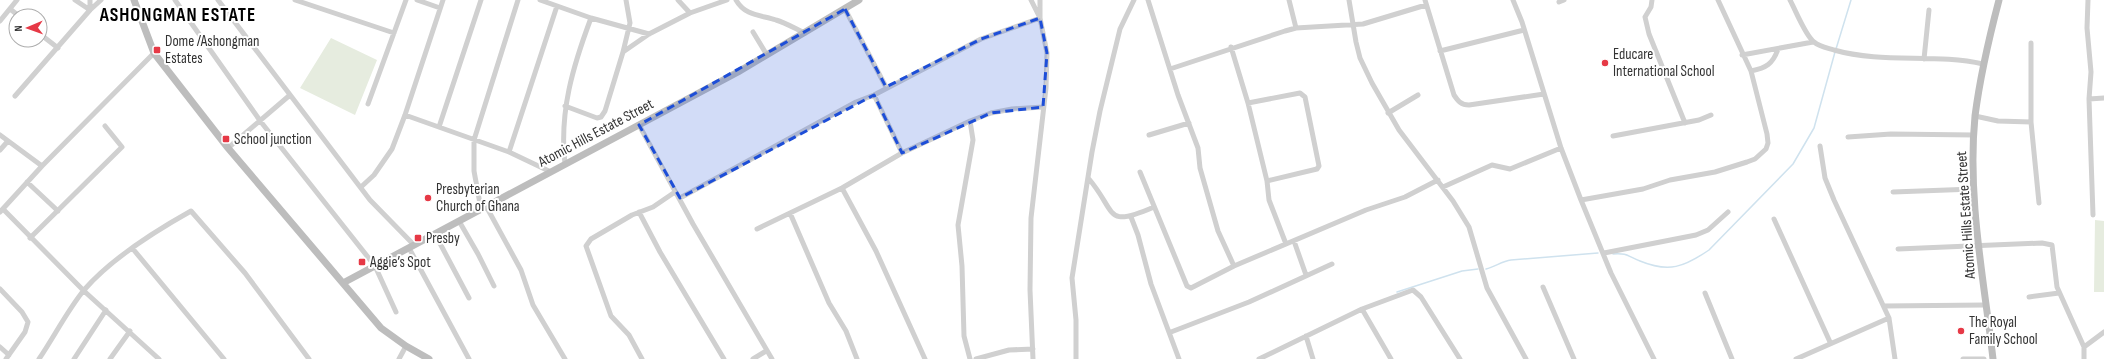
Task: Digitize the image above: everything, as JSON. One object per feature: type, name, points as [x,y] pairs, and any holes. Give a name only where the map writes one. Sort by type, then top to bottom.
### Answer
[{"type":"street","points":[[11,8],[17,0]]},
{"type":"street","points":[[75,0],[90,10]]},
{"type":"street","points":[[90,0],[90,10]]},
{"type":"street","points":[[15,96],[90,10],[101,0]]},
{"type":"street","points":[[134,0],[154,53],[228,148],[381,328],[406,346],[429,359]]},
{"type":"street","points":[[175,0],[260,122],[375,266],[396,312]]},
{"type":"street","points":[[218,0],[370,200],[411,247],[469,359]]},
{"type":"street","points":[[295,0],[394,33]]},
{"type":"street","points":[[368,104],[406,0]]},
{"type":"street","points":[[417,0],[440,8]]},
{"type":"street","points":[[361,187],[374,175],[392,149],[405,115],[443,0]]},
{"type":"street","points":[[439,127],[481,0]]},
{"type":"street","points":[[518,0],[474,140],[474,171],[484,208],[521,270],[534,305],[565,359]]},
{"type":"street","points":[[540,0],[591,18],[649,34]]},
{"type":"street","points":[[565,106],[597,118],[601,117],[605,111],[629,29],[630,17],[626,0]]},
{"type":"street","points":[[678,0],[690,13]]},
{"type":"street","points":[[623,52],[649,34],[690,13],[727,0]]},
{"type":"street","points":[[736,0],[742,8],[748,12],[777,20],[805,33]]},
{"type":"street","name":"Atomic Hills Estate Street","points":[[343,283],[767,55],[859,0]]},
{"type":"street","points":[[1031,0],[1040,18]]},
{"type":"street","points":[[1033,359],[1030,241],[1047,53],[1040,18],[1040,0]]},
{"type":"street","points":[[1076,359],[1076,320],[1072,278],[1100,111],[1118,36],[1134,0]]},
{"type":"street","points":[[1148,0],[1170,69],[1198,148],[1200,168],[1218,231],[1234,266]]},
{"type":"street","points":[[1289,0],[1296,28]]},
{"type":"street","points":[[1349,0],[1360,58],[1388,113],[1438,180],[1469,227],[1487,288],[1526,359]]},
{"type":"street","points":[[1513,0],[1524,30],[1561,148],[1611,273],[1654,359]]},
{"type":"street","points":[[1652,0],[1644,17],[1649,34],[1685,123]]},
{"type":"street","points":[[1582,200],[1644,189],[1670,180],[1714,172],[1747,162],[1760,155],[1768,143],[1750,71],[1718,0]]},
{"type":"street","points":[[1790,0],[1813,42]]},
{"type":"street","name":"Atomic Hills Estate Street","points":[[1993,359],[1978,245],[1974,189],[1974,134],[1975,116],[1983,64],[1999,0]]},
{"type":"street","points":[[2088,0],[2087,28],[2091,72],[2089,99],[2093,215]]},
{"type":"street","points":[[1170,69],[1231,47],[1296,28],[1353,25],[1425,2],[1454,95],[1458,102],[1464,105],[1544,94]]},
{"type":"street","points":[[509,152],[557,6]]},
{"type":"street","points":[[845,9],[886,87]]},
{"type":"street","points":[[1924,59],[1929,10]]},
{"type":"street","points":[[0,21],[8,11]]},
{"type":"street","points":[[565,164],[563,148],[565,106],[576,58],[591,18]]},
{"type":"street","points":[[680,198],[856,102],[874,95],[886,87],[981,39],[1040,18]]},
{"type":"street","points":[[1440,51],[1524,30]]},
{"type":"street","points":[[753,32],[767,55]]},
{"type":"street","points":[[48,40],[58,48]]},
{"type":"street","points":[[1742,55],[1813,42],[1842,52],[1876,58],[1963,60],[1983,64]]},
{"type":"street","points":[[2031,43],[2031,122],[2039,203]]},
{"type":"street","points":[[1231,47],[1248,103],[1267,181],[1268,200],[1286,244]]},
{"type":"street","points":[[1750,71],[1765,68],[1774,60],[1778,49]]},
{"type":"street","points":[[154,53],[42,166],[2,211],[84,291],[130,331],[159,359]]},
{"type":"street","points":[[1248,103],[1300,93],[1305,97],[1319,166],[1317,169],[1267,181]]},
{"type":"street","points":[[228,148],[290,95]]},
{"type":"street","points":[[874,95],[902,153]]},
{"type":"street","points":[[1388,113],[1418,95]]},
{"type":"street","points":[[2089,99],[2104,98]]},
{"type":"street","points":[[757,229],[842,188],[902,153],[970,121],[991,113],[1012,109],[1043,107]]},
{"type":"street","points":[[405,115],[509,152],[551,172]]},
{"type":"street","points":[[1613,136],[1699,120],[1711,115]]},
{"type":"street","points":[[1975,116],[1998,121],[2031,122]]},
{"type":"street","points":[[970,121],[973,140],[958,225],[962,266],[964,336],[970,359]]},
{"type":"street","points":[[1149,135],[1189,123]]},
{"type":"street","points":[[639,125],[675,192],[680,198],[766,351],[772,359]]},
{"type":"street","points":[[30,238],[122,147],[106,126]]},
{"type":"street","points":[[1848,137],[1891,134],[1974,134]]},
{"type":"street","points":[[0,135],[42,166]]},
{"type":"street","points":[[0,150],[8,141]]},
{"type":"street","points":[[1820,146],[1822,165],[1831,192],[1889,318],[1895,359]]},
{"type":"street","points":[[1443,188],[1492,165],[1510,169],[1561,148]]},
{"type":"street","points":[[1140,172],[1187,286],[1191,288],[1234,266],[1366,210],[1406,197],[1438,180]]},
{"type":"street","points":[[1089,180],[1100,192],[1112,214],[1123,218],[1131,217],[1154,207]]},
{"type":"street","points":[[27,182],[58,211]]},
{"type":"street","points":[[842,188],[876,251],[925,359]]},
{"type":"street","points":[[1893,192],[1974,189]]},
{"type":"street","points":[[642,359],[629,335],[611,316],[586,251],[586,246],[591,239],[639,212],[653,207],[675,192]]},
{"type":"street","points":[[39,359],[84,291],[107,268],[175,220],[192,211],[245,273],[310,359]]},
{"type":"street","points":[[639,212],[660,252],[724,359]]},
{"type":"street","points":[[1604,253],[1696,235],[1708,230],[1728,212]]},
{"type":"street","points":[[790,213],[829,303],[846,331],[857,359]]},
{"type":"street","points":[[1131,217],[1138,235],[1152,284],[1171,332],[1179,359]]},
{"type":"street","points":[[1774,219],[1830,342]]},
{"type":"street","points":[[459,221],[494,286]]},
{"type":"street","points":[[435,234],[469,298]]},
{"type":"street","points":[[1294,241],[1306,275]]},
{"type":"street","points":[[1898,250],[2042,242],[2052,245],[2059,293],[2084,347],[2084,359]]},
{"type":"street","points":[[133,249],[224,359]]},
{"type":"street","points":[[1171,332],[1249,302],[1332,264]]},
{"type":"street","points":[[1542,287],[1574,359]]},
{"type":"street","points":[[0,289],[22,312],[28,322],[25,332],[7,357],[0,347]]},
{"type":"street","points":[[1259,359],[1362,309],[1413,290],[1417,292],[1460,359]]},
{"type":"street","points":[[1705,293],[1732,359]]},
{"type":"street","points":[[2029,297],[2059,293]]},
{"type":"street","points":[[1884,306],[1986,304]]},
{"type":"street","points":[[1362,309],[1391,359]]},
{"type":"street","points":[[74,359],[106,310]]},
{"type":"street","points":[[1796,359],[1830,342],[1889,318]]},
{"type":"street","points":[[110,359],[130,331]]},
{"type":"street","points":[[2084,347],[2104,332]]},
{"type":"street","points":[[1306,336],[1313,359]]},
{"type":"street","points":[[400,359],[406,346]]},
{"type":"street","points":[[976,359],[1009,350],[1033,349]]},
{"type":"street","points":[[753,359],[766,351]]},
{"type":"street","points":[[1963,359],[1984,359]]},
{"type":"highlighted area","points":[[845,9],[886,87],[981,39],[1040,18],[1047,53],[1043,107],[991,113],[902,153],[874,95],[680,198],[639,125]]},
{"type":"shaded area","points":[[331,38],[377,60],[355,115],[300,88]]},
{"type":"shaded area","points":[[2095,220],[2104,221],[2104,292],[2094,292]]},
{"type":"waterway","points":[[1836,49],[1851,0]]},
{"type":"waterway","points":[[1613,254],[1625,254],[1650,265],[1668,267],[1692,261],[1709,250],[1793,164],[1814,128],[1835,52]]},
{"type":"waterway","points":[[1486,269],[1511,260],[1598,253]]},
{"type":"waterway","points":[[1397,292],[1462,271],[1478,269]]},
{"type":"place","name":"Dome /Ashongman Estates","points":[[157,50]]},
{"type":"place","name":"Educare International School","points":[[1605,63]]},
{"type":"place","name":"School junction","points":[[226,139]]},
{"type":"place","name":"Presbyterian Church of Ghana","points":[[428,198]]},
{"type":"place","name":"Presby","points":[[418,238]]},
{"type":"place","name":"Aggie’s Spot","points":[[362,262]]},
{"type":"place","name":"The Royal Family School","points":[[1961,331]]},
{"type":"district","name":"ASHONGMAN ESTATE","points":[[178,15]]}]
